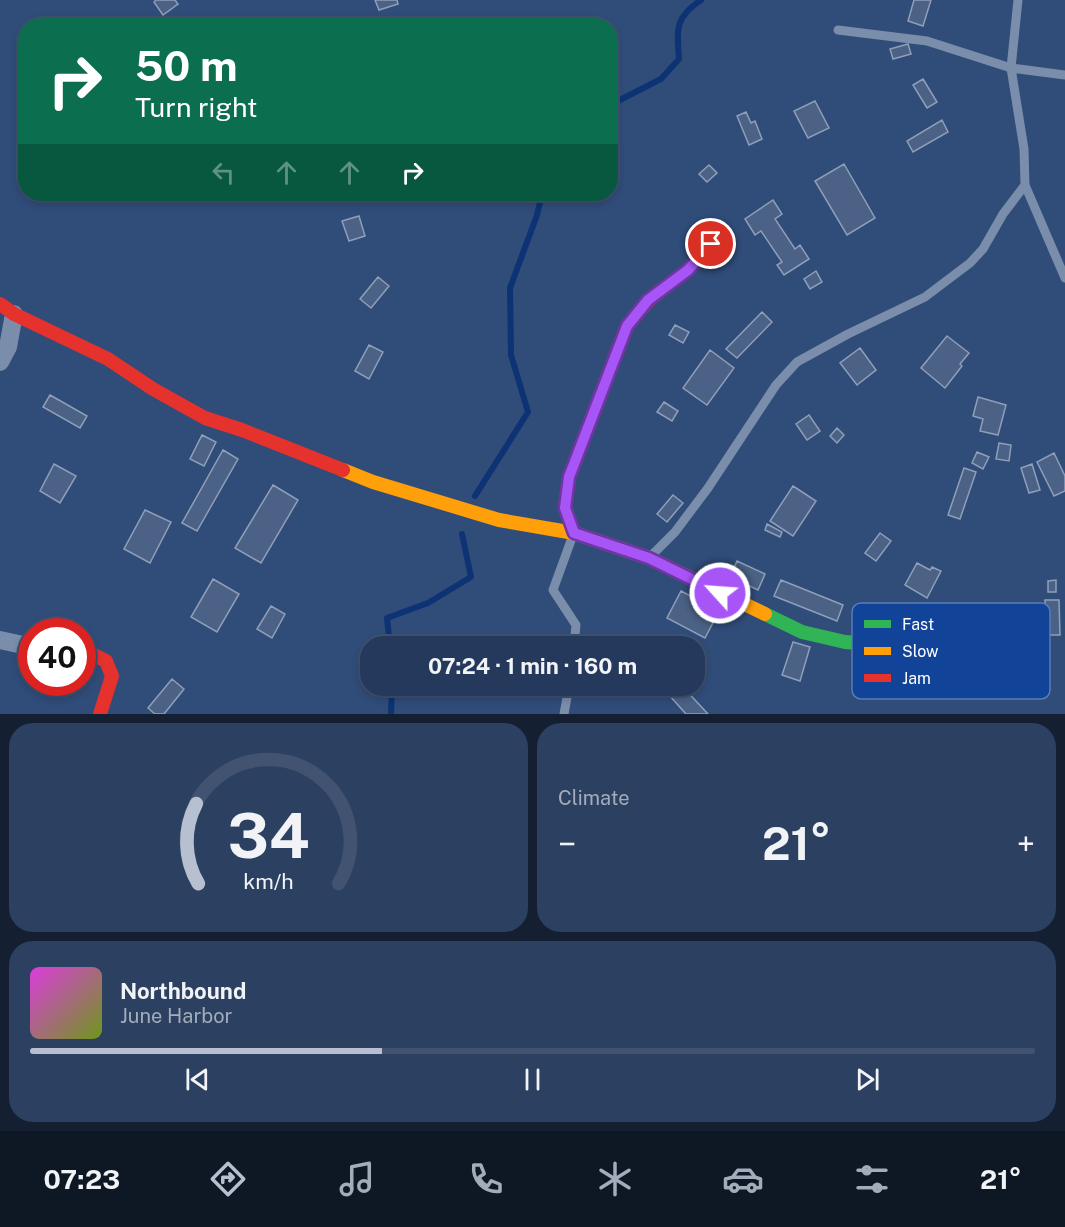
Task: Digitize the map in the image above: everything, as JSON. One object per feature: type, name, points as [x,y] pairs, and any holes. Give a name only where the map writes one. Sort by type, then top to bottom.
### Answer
[{"type":"street","points":[[574,533],[565,508],[569,477],[627,326],[648,300],[688,270],[711,244]]},
{"type":"street","points":[[0,362],[8,347],[7,309],[108,360],[205,418],[242,430],[373,482],[499,520],[574,533],[649,558],[802,632],[852,643]]},
{"type":"street","points":[[0,640],[18,644]]},
{"type":"street","points":[[96,656],[106,661],[112,676],[99,714]]},
{"type":"lane","points":[[1018,0],[1011,68],[1024,149],[1025,185],[1065,278]]},
{"type":"lane","points":[[838,30],[927,41],[1011,68],[1065,75]]},
{"type":"lane","points":[[649,558],[675,532],[708,488],[776,385],[798,362],[848,334],[925,297],[970,263],[983,249],[1003,214],[1025,185]]},
{"type":"lane","points":[[574,533],[553,590],[576,625],[575,636]]},
{"type":"lane","points":[[564,714],[567,696]]},
{"type":"building","points":[[156,0],[175,0],[178,4],[163,15],[154,2]]},
{"type":"building","points":[[375,0],[397,0],[398,4],[379,10]]},
{"type":"building","points":[[914,0],[931,0],[923,26],[908,21]]},
{"type":"building","points":[[908,44],[911,54],[893,59],[890,49]]},
{"type":"building","points":[[923,79],[937,102],[927,108],[913,85]]},
{"type":"building","points":[[815,101],[829,128],[808,138],[794,111]]},
{"type":"building","points":[[746,112],[751,123],[755,121],[762,139],[749,145],[737,116]]},
{"type":"building","points":[[942,120],[948,132],[913,152],[907,141]]},
{"type":"building","points":[[844,164],[875,218],[847,235],[815,181]]},
{"type":"building","points":[[709,165],[717,173],[707,182],[699,174]]},
{"type":"building","points":[[773,200],[782,214],[775,219],[795,249],[800,245],[809,259],[784,275],[777,265],[782,262],[761,231],[755,235],[745,219]]},
{"type":"building","points":[[359,216],[365,236],[349,241],[342,221]]},
{"type":"building","points":[[816,271],[822,282],[810,289],[804,279]]},
{"type":"building","points":[[378,277],[389,286],[371,308],[360,299]]},
{"type":"building","points":[[762,312],[772,322],[737,358],[726,349]]},
{"type":"building","points":[[675,325],[689,332],[683,343],[669,335]]},
{"type":"building","points":[[947,336],[969,353],[945,388],[921,368]]},
{"type":"building","points":[[369,345],[383,352],[369,379],[355,371]]},
{"type":"building","points":[[860,348],[876,370],[857,385],[840,363]]},
{"type":"building","points":[[710,350],[734,368],[707,405],[683,388]]},
{"type":"building","points":[[50,395],[87,416],[80,428],[43,407]]},
{"type":"building","points":[[978,397],[1006,405],[998,435],[980,431],[983,419],[973,416]]},
{"type":"building","points":[[664,402],[678,411],[672,421],[657,412]]},
{"type":"building","points":[[809,415],[820,431],[807,440],[796,424]]},
{"type":"building","points":[[837,428],[844,435],[837,443],[830,436]]},
{"type":"building","points":[[202,435],[216,442],[204,466],[190,459]]},
{"type":"building","points":[[999,443],[1011,445],[1009,461],[996,459]]},
{"type":"building","points":[[223,450],[238,459],[197,531],[182,523]]},
{"type":"building","points":[[977,452],[989,457],[983,469],[972,463]]},
{"type":"building","points":[[1054,453],[1065,476],[1065,491],[1054,496],[1037,462]]},
{"type":"building","points":[[54,464],[76,476],[60,503],[40,491]]},
{"type":"building","points":[[1032,464],[1040,490],[1029,493],[1021,468]]},
{"type":"building","points":[[964,468],[976,472],[960,519],[948,515]]},
{"type":"building","points":[[273,485],[298,500],[261,563],[235,548]]},
{"type":"building","points":[[793,486],[816,501],[793,536],[770,521]]},
{"type":"building","points":[[673,495],[683,503],[667,522],[657,514]]},
{"type":"building","points":[[145,510],[171,522],[150,563],[124,549]]},
{"type":"building","points":[[767,524],[782,532],[780,537],[765,530]]},
{"type":"building","points":[[880,533],[891,541],[876,561],[865,553]]},
{"type":"building","points":[[737,561],[765,574],[758,590],[730,577]]},
{"type":"building","points":[[917,563],[930,570],[932,567],[941,571],[927,598],[905,585]]},
{"type":"building","points":[[213,579],[239,594],[217,632],[191,617]]},
{"type":"building","points":[[781,580],[843,605],[837,621],[774,596]]},
{"type":"building","points":[[1056,580],[1056,592],[1048,592],[1048,581]]},
{"type":"building","points":[[681,591],[719,611],[705,638],[667,618]]},
{"type":"building","points":[[1045,600],[1059,600],[1060,635],[1050,635],[1050,603],[1045,603]]},
{"type":"building","points":[[271,606],[285,614],[272,638],[257,629]]},
{"type":"building","points":[[793,642],[810,647],[800,681],[782,675]]},
{"type":"building","points":[[172,679],[184,689],[164,714],[155,714],[148,708]]},
{"type":"building","points":[[670,696],[691,696],[708,714],[686,714]]},
{"type":"waterway","points":[[618,101],[661,79],[679,59],[679,25],[686,13],[701,0]]},
{"type":"waterway","points":[[475,496],[528,412],[511,355],[510,288],[540,201]]},
{"type":"waterway","points":[[389,636],[387,618],[428,603],[471,577],[462,534]]},
{"type":"waterway","points":[[391,714],[392,696]]},
{"type":"traffic: fast","points":[[765,614],[802,632],[852,643]]},
{"type":"traffic: slow","points":[[343,470],[373,482],[499,520],[574,533],[649,558],[765,614]]},
{"type":"traffic: jam","points":[[574,533],[565,508],[569,477],[627,326],[649,300],[688,270],[711,244]]},
{"type":"traffic: jam","points":[[0,304],[14,314],[108,359],[153,389],[205,418],[242,430],[343,470]]},
{"type":"traffic: jam","points":[[96,656],[106,661],[112,676],[100,714]]},
{"type":"route","points":[[711,244],[688,270],[648,300],[627,326],[569,477],[565,508],[574,533],[649,558],[720,593]]}]
